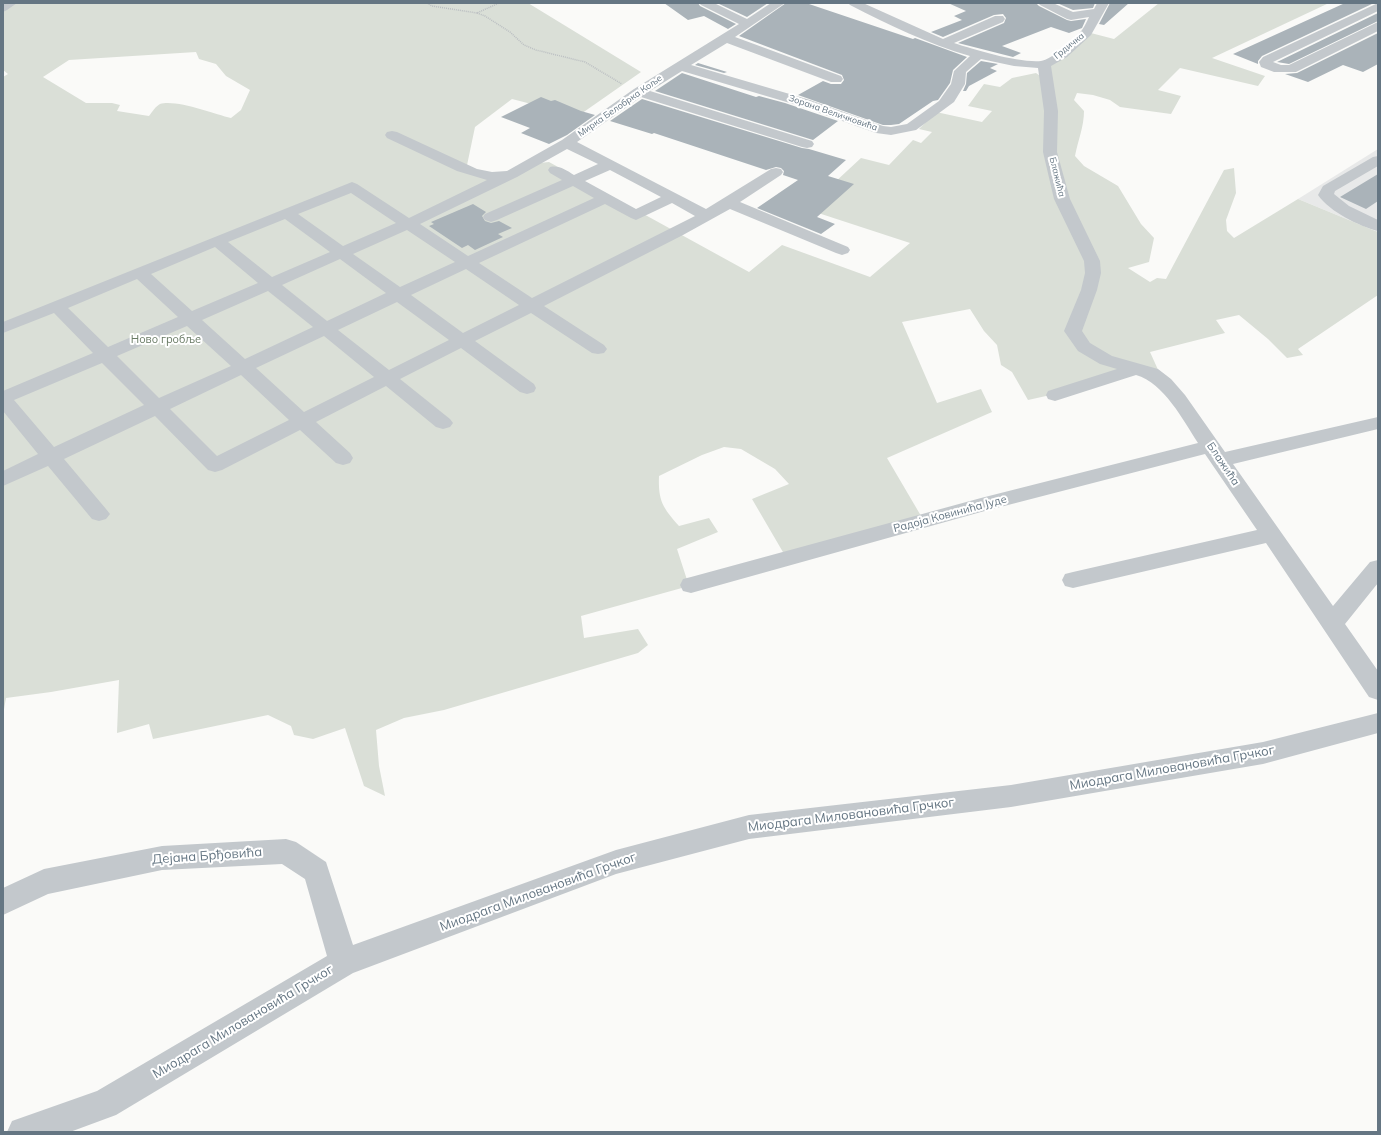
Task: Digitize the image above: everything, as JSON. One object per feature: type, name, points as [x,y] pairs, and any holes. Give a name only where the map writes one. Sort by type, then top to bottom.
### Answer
[{"type":"street","points":[[3,8],[11,3]]},
{"type":"street","points":[[705,3],[747,23]]},
{"type":"street","name":"Мирка Белобрка Коље","points":[[707,216],[610,164],[567,143],[639,92],[779,3]]},
{"type":"street","points":[[854,3],[908,30],[943,43],[1005,60],[1044,65]]},
{"type":"street","points":[[1044,3],[1071,16],[1100,8]]},
{"type":"street","points":[[1378,7],[1265,62],[1266,64],[1279,69],[1291,69],[1378,26]]},
{"type":"street","name":"Грдичка","points":[[1044,65],[1063,54],[1087,32],[1100,8]]},
{"type":"street","points":[[943,43],[999,19]]},
{"type":"street","points":[[1328,31],[1351,39]]},
{"type":"street","points":[[726,38],[836,80]]},
{"type":"street","name":"Зорана Величковића","points":[[680,66],[805,103],[881,130],[891,131],[910,127],[944,104],[958,84],[960,71],[979,54]]},
{"type":"street","name":"Блажића","points":[[1044,65],[1051,112],[1050,152],[1062,199],[1092,261],[1094,273],[1073,332],[1084,347],[1106,360],[1151,373],[1164,383],[1178,398],[1378,690]]},
{"type":"street","points":[[639,92],[807,144]]},
{"type":"street","points":[[392,135],[481,176],[490,178],[504,177],[512,174]]},
{"type":"street","points":[[99,514],[3,399],[408,224],[512,174],[567,143]]},
{"type":"street","points":[[1378,160],[1328,189],[1326,195],[1331,202],[1342,209],[1378,226]]},
{"type":"street","points":[[491,217],[610,164]]},
{"type":"street","points":[[555,170],[636,215],[673,197]]},
{"type":"street","points":[[57,306],[215,465],[707,216],[776,172]]},
{"type":"street","points":[[3,328],[352,187],[598,349]]},
{"type":"street","points":[[3,479],[605,198]]},
{"type":"street","points":[[729,203],[842,250]]},
{"type":"street","points":[[287,213],[527,388]]},
{"type":"street","points":[[218,241],[443,423]]},
{"type":"street","points":[[140,272],[344,458]]},
{"type":"street","points":[[1055,394],[1135,369]]},
{"type":"street","name":"Радоја Ковинића Јуде","points":[[691,585],[981,505],[1215,453],[1298,443],[1378,423]]},
{"type":"street","points":[[1073,580],[1271,534]]},
{"type":"street","points":[[1332,623],[1378,568]]},
{"type":"street","name":"Миодрага Миловановића Грчког","points":[[22,1132],[105,1104],[344,962],[616,862],[749,827],[1011,796],[1263,753],[1378,723]]},
{"type":"street","name":"Дејана Брђовића","points":[[3,902],[44,882],[162,858],[286,851],[316,871],[344,962]]},
{"type":"path","points":[[426,3],[432,6],[477,13],[485,16],[510,32],[524,45],[536,50],[585,62],[616,81],[639,92]]},
{"type":"path","points":[[477,13],[499,3]]},
{"type":"shaded area","points":[[1378,149],[1378,232],[1298,199]]},
{"type":"green space","name":"Ново гробље","points":[[11,3],[528,3],[641,72],[578,116],[512,99],[475,127],[466,170],[490,178],[530,164],[549,162],[749,272],[782,245],[870,277],[910,243],[806,209],[861,158],[889,165],[913,140],[921,143],[932,132],[919,129],[936,112],[982,122],[992,111],[968,106],[984,84],[1000,87],[1012,78],[1036,73],[1046,80],[1044,65],[1087,32],[1114,39],[1159,3],[1329,3],[1212,58],[1265,76],[1258,86],[1180,68],[1158,90],[1181,96],[1171,114],[1120,107],[1110,100],[1093,95],[1077,93],[1074,100],[1084,111],[1084,117],[1075,156],[1084,166],[1118,186],[1141,224],[1154,238],[1149,262],[1128,268],[1150,282],[1157,278],[1166,279],[1224,170],[1234,168],[1236,193],[1226,220],[1227,231],[1234,238],[1298,199],[1378,232],[1378,295],[1298,349],[1303,355],[1287,358],[1268,339],[1239,315],[1216,320],[1225,333],[1150,352],[1164,383],[1135,369],[1055,394],[1028,400],[1012,372],[1001,365],[997,345],[984,331],[970,309],[902,322],[937,403],[981,389],[992,412],[887,458],[924,521],[787,559],[752,499],[789,484],[775,469],[741,449],[724,447],[702,455],[659,476],[659,492],[665,509],[679,526],[709,518],[718,532],[677,549],[689,586],[581,616],[584,638],[638,629],[648,645],[638,653],[444,710],[404,718],[376,730],[379,766],[385,796],[364,786],[345,728],[313,739],[294,735],[291,726],[268,715],[153,739],[149,724],[117,733],[119,680],[6,698],[3,715],[3,77],[8,74],[3,70],[3,8]],"holes":[[[196,52],[199,59],[216,64],[226,76],[250,90],[241,110],[231,118],[185,105],[167,103],[160,104],[149,116],[117,111],[120,105],[112,103],[86,103],[43,77],[69,60]]]},
{"type":"building","points":[[664,3],[698,3],[700,6],[736,24],[728,29],[704,16],[688,20]]},
{"type":"building","points":[[717,3],[768,3],[747,17]]},
{"type":"building","points":[[786,3],[806,3],[913,39],[915,38],[967,57],[953,70],[950,83],[938,100],[933,101],[899,124],[883,125],[798,95],[823,81],[831,84],[841,84],[844,80],[842,75],[739,36]]},
{"type":"building","points":[[948,3],[1036,3],[1067,20],[1071,21],[1086,19],[1082,28],[1069,33],[1051,27],[1002,46],[1021,53],[1013,57],[958,43],[1004,23],[1006,18],[1003,14],[994,15],[943,37],[931,32],[962,20],[954,16],[966,11]]},
{"type":"building","points":[[1057,3],[1095,3],[1093,8],[1073,10]]},
{"type":"building","points":[[1110,3],[1129,3],[1104,25],[1099,24]]},
{"type":"building","points":[[1345,3],[1374,3],[1262,56],[1258,61],[1258,64],[1233,54]]},
{"type":"building","points":[[1378,13],[1378,21],[1289,64],[1277,62]]},
{"type":"building","points":[[1378,33],[1378,64],[1363,72],[1343,65],[1308,82],[1285,74],[1297,73]]},
{"type":"building","points":[[981,61],[998,64],[990,68],[997,71],[969,86],[966,91],[963,91],[966,84],[967,73]]},
{"type":"building","points":[[698,63],[727,72],[724,73],[695,65]]},
{"type":"building","points":[[682,73],[756,97],[759,96],[785,103],[838,121],[813,140],[655,91]]},
{"type":"building","points":[[541,97],[551,101],[555,100],[595,115],[567,135],[549,144],[521,133],[530,128],[501,117]]},
{"type":"building","points":[[642,99],[846,160],[828,176],[854,184],[817,217],[835,224],[821,234],[757,208],[798,180],[783,175],[784,171],[781,168],[776,167],[766,170],[654,133],[652,134],[610,121]]},
{"type":"building","points":[[1378,174],[1378,201],[1366,209],[1340,197]]},
{"type":"building","points":[[473,204],[486,212],[482,216],[485,221],[491,223],[499,221],[512,228],[498,234],[503,237],[475,250],[468,245],[462,248],[429,226],[434,224],[431,222]]}]
